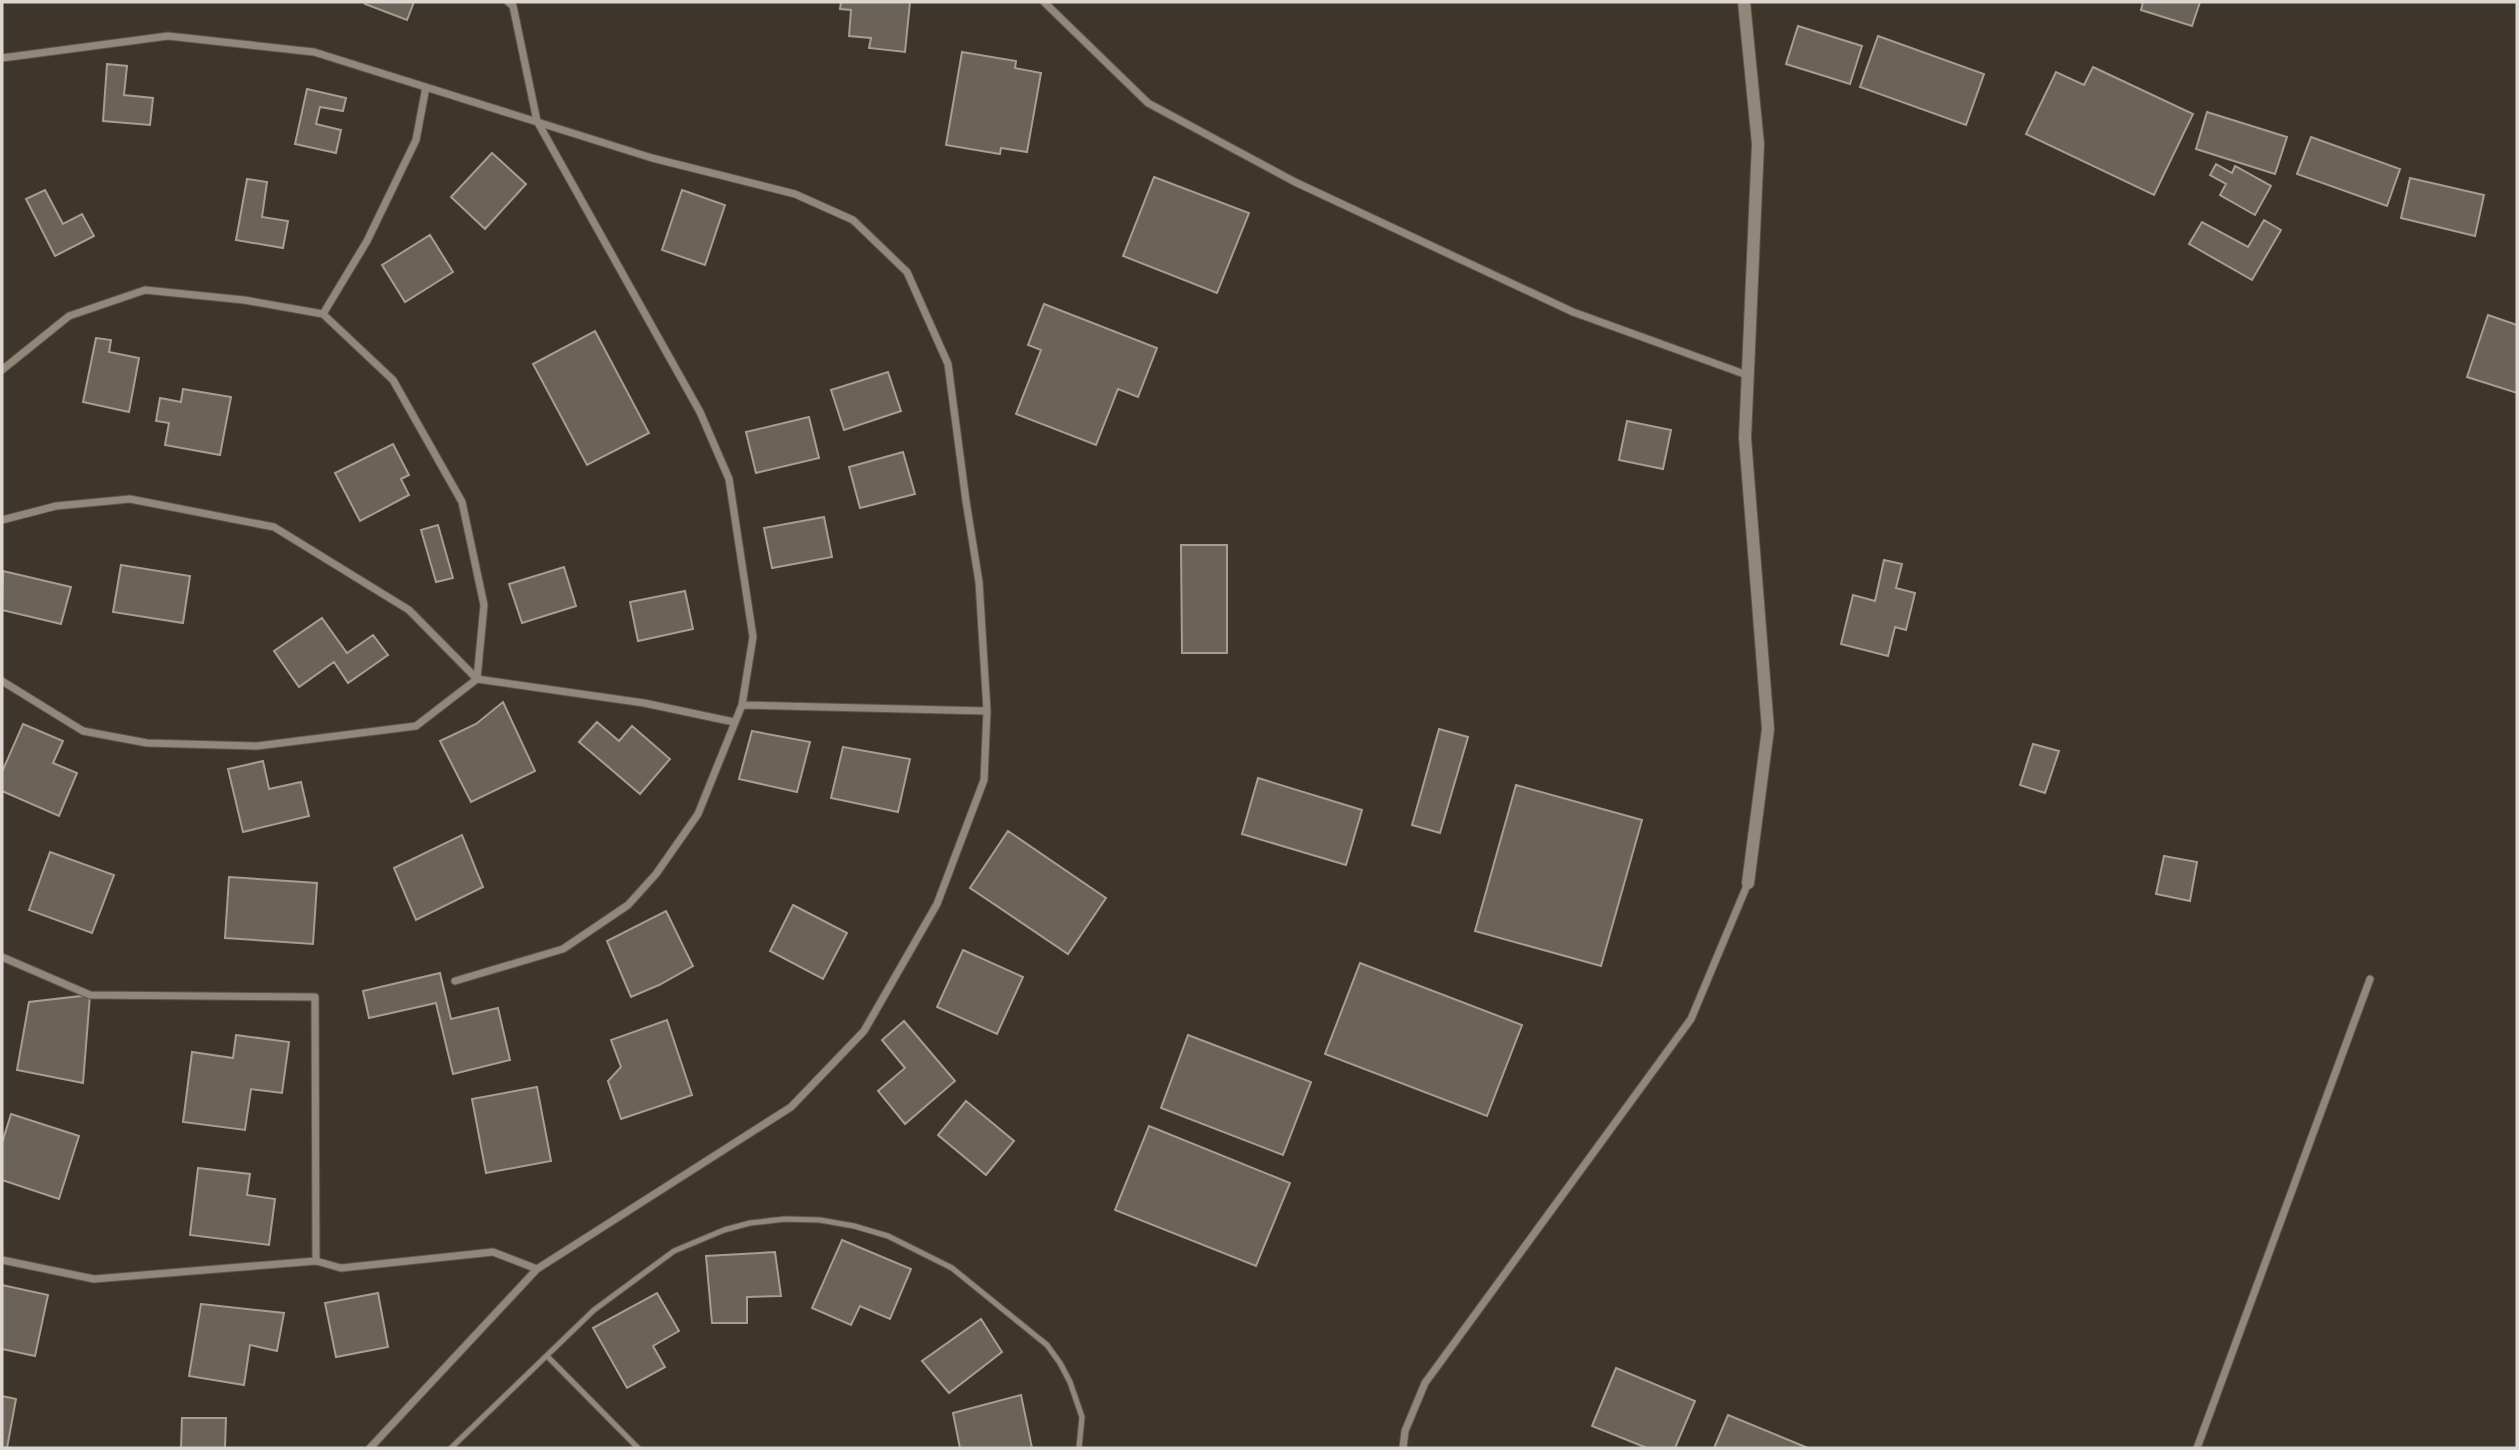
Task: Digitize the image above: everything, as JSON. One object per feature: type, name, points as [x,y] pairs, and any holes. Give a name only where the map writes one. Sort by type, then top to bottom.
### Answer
[{"type":"street","points":[[455,981],[563,949],[628,905],[656,874],[698,814],[742,705],[753,638],[729,479],[700,412],[537,121],[513,6],[508,2]]},
{"type":"street","points":[[1044,2],[1148,103],[1246,156],[1573,312],[1747,375]]},
{"type":"street","points":[[1403,1448],[1405,1431],[1425,1383],[1691,1019],[1748,883],[1768,729],[1745,438],[1758,144],[1744,2]]},
{"type":"street","points":[[2,58],[168,36],[314,52],[652,158],[795,194],[853,220],[907,272],[948,364],[965,501],[979,582],[987,711],[984,780],[937,904],[864,1031],[791,1107],[537,1269],[370,1448]]},
{"type":"street","points":[[323,314],[366,241],[416,139],[426,87]]},
{"type":"street","points":[[2,370],[69,316],[145,290],[244,300],[323,314],[394,380],[461,502],[484,605],[477,679],[416,726],[257,746],[147,743],[83,731],[2,681]]},
{"type":"street","points":[[2,520],[56,506],[130,499],[274,527],[409,610],[477,679],[644,703],[734,722]]},
{"type":"street","points":[[742,705],[987,711]]},
{"type":"street","points":[[2,957],[90,995],[315,997],[316,1261]]},
{"type":"street","points":[[2197,1448],[2371,979]]},
{"type":"street","points":[[2,1259],[94,1279],[316,1261],[341,1268],[493,1252],[537,1269]]},
{"type":"lane","points":[[451,1448],[594,1310],[674,1251],[750,1223],[785,1219],[831,1222],[888,1236],[952,1268],[1047,1345],[1065,1372],[1077,1399],[1082,1417],[1079,1448]]},
{"type":"lane","points":[[547,1356],[638,1448]]},
{"type":"building","points":[[414,2],[407,20],[365,4]]},
{"type":"building","points":[[841,2],[910,2],[905,52],[869,48],[871,38],[849,36],[851,10],[840,9]]},
{"type":"building","points":[[2143,2],[2200,2],[2192,26],[2141,10]]},
{"type":"building","points":[[1798,26],[1862,46],[1850,84],[1786,64]]},
{"type":"building","points":[[1878,36],[1984,74],[1966,125],[1860,87]]},
{"type":"building","points":[[962,52],[1016,61],[1015,68],[1041,73],[1027,152],[1001,148],[1000,154],[946,145]]},
{"type":"building","points":[[107,64],[127,66],[124,95],[153,98],[150,125],[103,121]]},
{"type":"building","points":[[2093,67],[2193,114],[2154,195],[2026,134],[2056,72],[2084,85]]},
{"type":"building","points":[[307,89],[346,98],[343,111],[320,107],[316,124],[341,130],[336,153],[295,144]]},
{"type":"building","points":[[2207,112],[2287,137],[2275,174],[2196,149]]},
{"type":"building","points":[[2311,137],[2400,169],[2387,206],[2297,174]]},
{"type":"building","points":[[492,153],[526,184],[485,229],[451,197]]},
{"type":"building","points":[[2216,164],[2232,173],[2235,166],[2271,186],[2255,215],[2220,195],[2226,184],[2210,175]]},
{"type":"building","points":[[1154,177],[1249,213],[1217,293],[1123,256]]},
{"type":"building","points":[[2410,178],[2484,195],[2475,236],[2401,218]]},
{"type":"building","points":[[247,179],[267,182],[262,217],[288,221],[283,248],[236,240]]},
{"type":"building","points":[[45,190],[63,224],[82,214],[94,236],[55,256],[26,199]]},
{"type":"building","points":[[682,190],[725,205],[705,265],[662,250]]},
{"type":"building","points":[[2264,220],[2281,230],[2252,280],[2189,244],[2202,222],[2248,247]]},
{"type":"building","points":[[430,235],[453,272],[405,302],[382,265]]},
{"type":"building","points":[[1044,304],[1157,348],[1138,397],[1118,389],[1096,445],[1016,414],[1041,350],[1028,345]]},
{"type":"building","points":[[2488,315],[2517,325],[2517,393],[2467,377]]},
{"type":"building","points":[[595,331],[649,433],[587,465],[533,364]]},
{"type":"building","points":[[96,338],[111,340],[109,352],[139,358],[129,412],[83,402]]},
{"type":"building","points":[[888,372],[901,411],[844,430],[831,390]]},
{"type":"building","points":[[183,389],[231,397],[220,455],[165,445],[169,423],[156,421],[160,398],[181,402]]},
{"type":"building","points":[[809,417],[819,458],[756,473],[746,432]]},
{"type":"building","points":[[1627,421],[1671,430],[1663,469],[1619,460]]},
{"type":"building","points":[[393,444],[409,475],[401,479],[409,495],[360,521],[335,473]]},
{"type":"building","points":[[903,452],[915,494],[860,508],[849,467]]},
{"type":"building","points":[[824,517],[832,557],[772,568],[764,528]]},
{"type":"building","points":[[438,525],[453,578],[436,582],[421,530]]},
{"type":"building","points":[[1181,545],[1227,545],[1227,653],[1182,653]]},
{"type":"building","points":[[1884,560],[1902,564],[1896,588],[1915,593],[1906,630],[1895,627],[1888,656],[1841,644],[1853,595],[1875,601]]},
{"type":"building","points":[[121,565],[190,576],[183,623],[113,612]]},
{"type":"building","points":[[564,567],[576,606],[522,623],[509,584]]},
{"type":"building","points":[[3,571],[71,587],[61,624],[2,610]]},
{"type":"building","points":[[685,591],[693,629],[638,641],[630,602]]},
{"type":"building","points":[[322,618],[347,653],[373,635],[388,655],[348,683],[334,662],[299,687],[274,651]]},
{"type":"building","points":[[503,702],[535,771],[471,802],[440,741],[476,724]]},
{"type":"building","points":[[597,722],[619,741],[632,726],[670,759],[640,794],[579,742]]},
{"type":"building","points":[[23,724],[63,741],[53,763],[77,773],[59,816],[2,791],[2,772]]},
{"type":"building","points":[[1439,729],[1468,737],[1440,833],[1412,825]]},
{"type":"building","points":[[752,731],[810,742],[797,792],[739,779]]},
{"type":"building","points":[[2033,744],[2059,751],[2045,793],[2020,785]]},
{"type":"building","points":[[843,747],[910,759],[898,812],[831,798]]},
{"type":"building","points":[[263,761],[269,789],[301,782],[309,816],[243,832],[228,769]]},
{"type":"building","points":[[1258,778],[1362,810],[1346,865],[1242,834]]},
{"type":"building","points":[[1516,785],[1642,820],[1601,966],[1475,931]]},
{"type":"building","points":[[1008,831],[1106,898],[1068,954],[970,888]]},
{"type":"building","points":[[462,835],[483,887],[416,920],[394,868]]},
{"type":"building","points":[[50,852],[114,875],[92,933],[29,910]]},
{"type":"building","points":[[2164,856],[2197,862],[2190,901],[2156,894]]},
{"type":"building","points":[[229,877],[317,883],[313,944],[225,938]]},
{"type":"building","points":[[793,905],[847,933],[823,979],[770,951]]},
{"type":"building","points":[[666,911],[693,966],[631,997],[607,941]]},
{"type":"building","points":[[963,950],[1023,977],[997,1034],[937,1007]]},
{"type":"building","points":[[1360,963],[1522,1025],[1487,1116],[1325,1054]]},
{"type":"building","points":[[440,973],[451,1019],[498,1008],[510,1060],[453,1074],[436,1003],[369,1018],[363,991]]},
{"type":"building","points":[[90,995],[83,1083],[17,1070],[29,1002]]},
{"type":"building","points":[[667,1020],[692,1095],[621,1119],[608,1081],[621,1067],[611,1040]]},
{"type":"building","points":[[904,1021],[955,1081],[905,1124],[878,1091],[905,1068],[882,1040]]},
{"type":"building","points":[[236,1035],[289,1042],[282,1093],[251,1089],[245,1130],[183,1122],[192,1052],[233,1058]]},
{"type":"building","points":[[1188,1035],[1311,1082],[1283,1155],[1161,1108]]},
{"type":"building","points":[[537,1087],[551,1161],[486,1173],[472,1099]]},
{"type":"building","points":[[966,1101],[1014,1141],[986,1175],[938,1135]]},
{"type":"building","points":[[11,1114],[79,1136],[59,1199],[2,1180],[2,1143]]},
{"type":"building","points":[[1149,1126],[1290,1183],[1256,1266],[1115,1210]]},
{"type":"building","points":[[198,1168],[250,1174],[247,1195],[275,1199],[269,1245],[190,1235]]},
{"type":"building","points":[[842,1240],[911,1269],[890,1319],[860,1306],[851,1325],[812,1308]]},
{"type":"building","points":[[775,1252],[781,1296],[747,1297],[747,1323],[712,1323],[706,1256]]},
{"type":"building","points":[[2,1285],[48,1295],[35,1356],[2,1349]]},
{"type":"building","points":[[378,1293],[388,1347],[336,1357],[325,1303]]},
{"type":"building","points":[[657,1293],[679,1331],[653,1346],[665,1367],[627,1388],[593,1328]]},
{"type":"building","points":[[201,1304],[284,1313],[277,1351],[250,1345],[244,1385],[189,1376]]},
{"type":"building","points":[[981,1319],[1002,1352],[949,1393],[922,1361]]},
{"type":"building","points":[[1616,1368],[1695,1401],[1675,1448],[1647,1448],[1592,1426]]},
{"type":"building","points":[[1021,1395],[1032,1448],[960,1448],[953,1413]]},
{"type":"building","points":[[2,1396],[16,1399],[7,1448],[2,1448]]},
{"type":"building","points":[[1728,1415],[1808,1448],[1714,1448]]},
{"type":"building","points":[[182,1418],[226,1418],[225,1448],[181,1448]]}]
